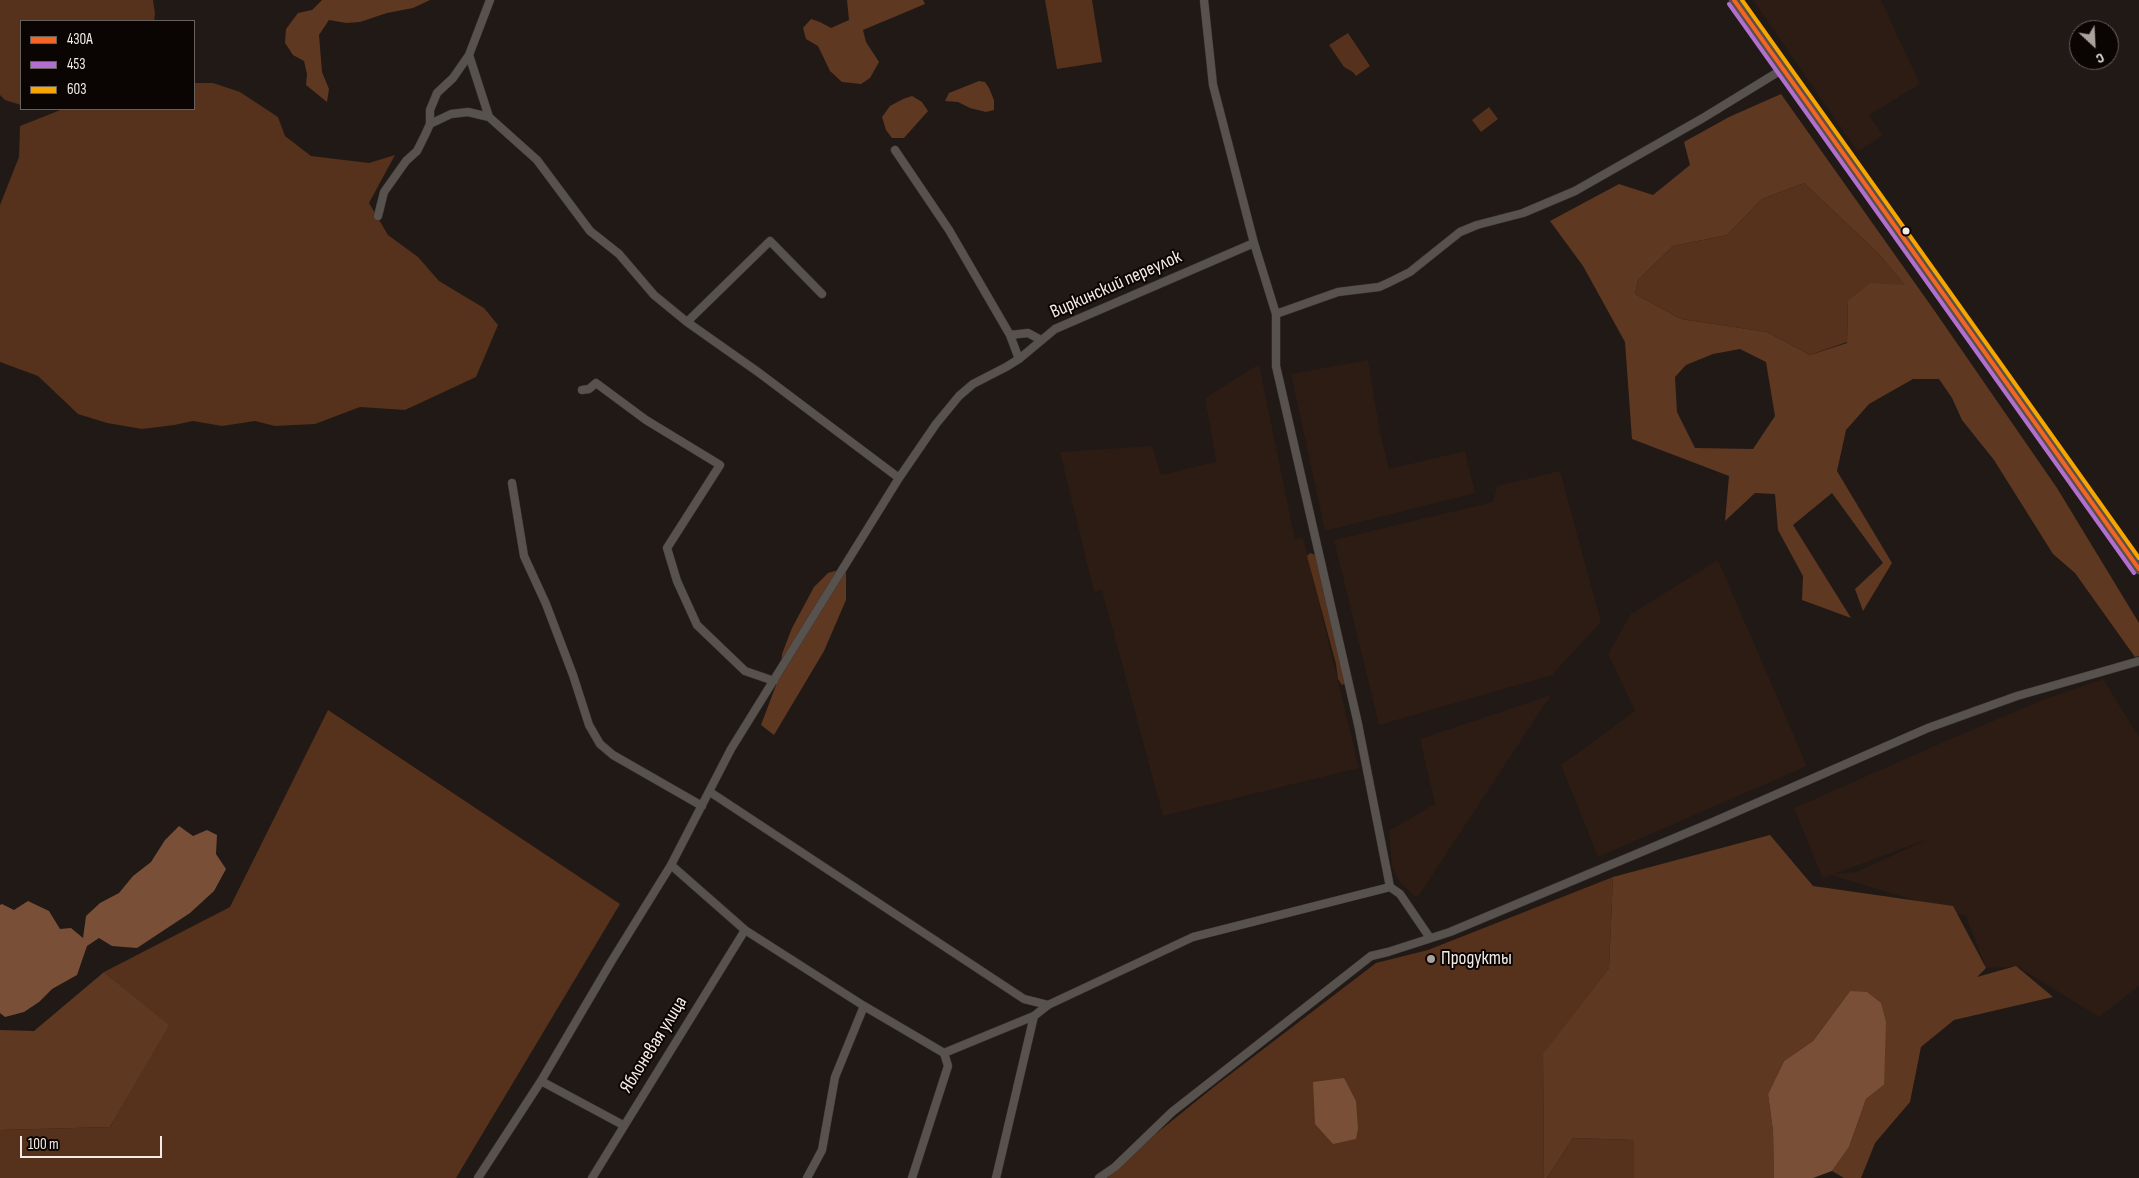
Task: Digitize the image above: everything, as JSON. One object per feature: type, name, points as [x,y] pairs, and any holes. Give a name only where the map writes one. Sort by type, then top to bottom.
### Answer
[{"type":"main road","points":[[1734,0],[2139,569]]},
{"type":"street","points":[[378,216],[384,192],[406,161],[417,151],[430,124],[430,110],[437,93],[453,78],[468,55],[490,0]]},
{"type":"street","points":[[1204,0],[1213,85],[1254,243],[1276,314],[1276,366],[1358,724],[1390,887],[1400,894],[1430,938]]},
{"type":"street","points":[[468,55],[489,117]]},
{"type":"street","points":[[1276,314],[1338,292],[1379,287],[1388,283],[1410,272],[1460,232],[1477,225],[1523,213],[1576,190],[1702,118],[1783,68]]},
{"type":"street","points":[[430,124],[451,114],[468,112],[489,117],[537,160],[590,231],[620,254],[654,295],[687,322],[758,372],[899,478]]},
{"type":"street","points":[[895,150],[949,230],[1010,335],[1019,359]]},
{"type":"street","points":[[687,322],[770,241],[822,294]]},
{"type":"street","name":"Виркинский переулок","points":[[478,1178],[541,1082],[610,962],[671,865],[731,749],[899,478],[936,424],[959,396],[973,384],[1006,368],[1019,359],[1055,329],[1254,243]]},
{"type":"street","points":[[1010,335],[1028,333],[1040,340]]},
{"type":"street","points":[[582,390],[589,389],[596,383],[646,420],[720,465],[667,548],[677,581],[697,625],[744,671],[774,681]]},
{"type":"street","points":[[512,484],[524,556],[546,604],[571,668],[589,725],[600,744],[613,756],[702,806]]},
{"type":"street","points":[[1099,1178],[1114,1167],[1172,1112],[1371,956],[1450,932],[1704,826],[1928,728],[2016,696],[2139,661]]},
{"type":"street","points":[[710,792],[1024,1000],[1048,1005]]},
{"type":"street","points":[[671,865],[745,930],[864,1006],[944,1053],[948,1066],[912,1178]]},
{"type":"street","points":[[944,1053],[1034,1016],[1048,1005],[1193,937],[1390,887]]},
{"type":"street","name":"Яблоневая улица","points":[[592,1178],[745,930]]},
{"type":"street","points":[[807,1178],[822,1150],[835,1077],[864,1006]]},
{"type":"street","points":[[996,1178],[1034,1016]]},
{"type":"street","points":[[541,1082],[623,1125]]},
{"type":"shaded area","points":[[0,0],[153,0],[154,20],[20,20],[20,105],[5,100],[0,95]]},
{"type":"shaded area","points":[[322,0],[430,0],[413,8],[387,13],[360,22],[346,23],[329,20],[319,35],[322,72],[329,89],[327,102],[306,85],[307,74],[304,61],[293,55],[285,43],[286,29],[298,13],[312,10]]},
{"type":"shaded area","points":[[847,0],[923,0],[925,4],[863,30],[866,42],[879,62],[870,78],[861,84],[842,82],[830,71],[818,46],[806,39],[803,28],[811,19],[831,28],[849,20]]},
{"type":"shaded area","points":[[1045,0],[1092,0],[1102,62],[1057,69]]},
{"type":"shaded area","points":[[1753,0],[1881,0],[1920,84],[1869,115],[1883,135],[1858,152]]},
{"type":"shaded area","points":[[1348,33],[1370,66],[1356,76],[1344,67],[1329,45]]},
{"type":"shaded area","points":[[979,81],[985,82],[989,88],[994,100],[994,110],[986,112],[970,108],[958,102],[945,101],[949,93]]},
{"type":"shaded area","points":[[195,83],[213,83],[240,92],[278,117],[285,136],[311,156],[369,163],[395,155],[369,203],[388,235],[418,257],[439,281],[484,308],[498,325],[476,377],[405,410],[360,407],[315,424],[275,426],[255,421],[222,426],[193,421],[142,429],[107,423],[78,414],[38,376],[0,362],[0,205],[19,157],[20,126],[60,110],[195,110]]},
{"type":"shaded area","points":[[1781,94],[2057,488],[2139,623],[2139,656],[2135,657],[2075,573],[2053,554],[1994,460],[1962,420],[1952,398],[1939,379],[1913,379],[1869,404],[1846,430],[1837,471],[1892,563],[1863,611],[1855,589],[1883,563],[1832,493],[1793,525],[1851,618],[1802,600],[1803,576],[1778,530],[1775,494],[1755,493],[1725,521],[1729,476],[1632,439],[1625,342],[1583,266],[1550,221],[1619,184],[1653,195],[1690,165],[1684,142],[1729,117]],"holes":[[[1804,183],[1879,254],[1905,285],[1870,283],[1848,301],[1847,343],[1810,355],[1767,332],[1681,319],[1635,294],[1638,280],[1673,246],[1727,235],[1762,199]],[[1740,349],[1766,362],[1775,416],[1753,449],[1695,448],[1677,412],[1675,377],[1686,365],[1713,354]]]},
{"type":"shaded area","points":[[912,96],[922,102],[928,111],[904,138],[892,138],[886,130],[882,117],[890,106]]},
{"type":"shaded area","points":[[1489,107],[1498,119],[1481,132],[1472,120]]},
{"type":"shaded area","points":[[1804,183],[1879,254],[1906,286],[1848,301],[1847,342],[1810,355],[1767,332],[1681,319],[1635,294],[1638,280],[1673,246],[1727,235],[1762,199]]},
{"type":"shaded area","points":[[1368,360],[1379,427],[1389,469],[1465,451],[1475,493],[1325,531],[1291,374]]},
{"type":"shaded area","points":[[1259,364],[1295,540],[1303,537],[1359,768],[1163,816],[1102,590],[1094,592],[1060,452],[1152,446],[1161,475],[1216,462],[1205,398]]},
{"type":"shaded area","points":[[1560,471],[1601,622],[1552,675],[1379,725],[1334,540],[1493,502],[1497,486]]},
{"type":"shaded area","points":[[1310,553],[1316,555],[1347,682],[1342,685],[1338,679],[1336,664],[1307,556]]},
{"type":"shaded area","points":[[1718,560],[1807,766],[1598,857],[1561,765],[1635,711],[1608,654],[1631,614]]},
{"type":"shaded area","points":[[846,568],[846,600],[824,651],[774,735],[761,725],[781,672],[782,654],[792,628],[814,587],[828,573]]},
{"type":"shaded area","points":[[2103,679],[2139,737],[2139,986],[2099,1017],[2018,967],[1986,968],[1966,916],[1831,875],[1823,879],[1794,808],[2045,699]],"holes":[[[1931,838],[1856,872],[1834,874]]]},
{"type":"shaded area","points":[[1551,695],[1417,898],[1401,884],[1392,867],[1389,831],[1435,804],[1420,739]]},
{"type":"shaded area","points":[[328,710],[620,904],[456,1178],[0,1178],[0,1130],[110,1127],[168,1025],[104,972],[230,907]]},
{"type":"shaded area","points":[[179,826],[193,836],[207,830],[217,835],[216,854],[226,869],[214,891],[190,913],[137,948],[112,946],[99,938],[87,946],[77,975],[52,989],[39,1002],[24,1012],[5,1017],[0,1013],[0,905],[2,904],[14,910],[28,901],[49,911],[60,929],[71,928],[83,938],[86,916],[100,903],[119,893],[133,876],[151,862],[165,840]]},
{"type":"shaded area","points":[[1770,835],[1813,886],[1953,906],[1986,968],[1977,977],[2016,966],[2053,997],[1954,1020],[1921,1047],[1910,1102],[1875,1143],[1861,1178],[1844,1178],[1832,1171],[1849,1147],[1866,1099],[1884,1085],[1850,991],[1813,1041],[1784,1061],[1768,1094],[1773,1131],[1774,1178],[1634,1178],[1634,1140],[1573,1138],[1547,1178],[1544,1178],[1543,1054],[1609,968],[1613,877]]},
{"type":"shaded area","points":[[1613,877],[1609,968],[1543,1055],[1544,1178],[1101,1178],[1215,1086],[1376,963],[1428,950]]},
{"type":"shaded area","points":[[104,972],[169,1025],[110,1127],[0,1130],[0,1030],[34,1031]]},
{"type":"shaded area","points":[[1850,991],[1867,992],[1881,1003],[1886,1022],[1884,1085],[1866,1099],[1849,1147],[1832,1171],[1813,1178],[1774,1178],[1773,1131],[1768,1094],[1784,1061],[1813,1041]]},
{"type":"shaded area","points":[[1344,1078],[1356,1101],[1358,1129],[1356,1139],[1333,1144],[1315,1124],[1313,1082]]},
{"type":"shaded area","points":[[1573,1138],[1634,1140],[1634,1178],[1547,1178]]},
{"type":"transit line","name":"430А","points":[[1734,0],[2139,569]]},
{"type":"transit line","name":"603","points":[[1742,0],[2139,558]]},
{"type":"transit line","name":"453","points":[[1729,4],[2134,573]]},
{"type":"place","name":"Продукты","points":[[1431,959]]}]
